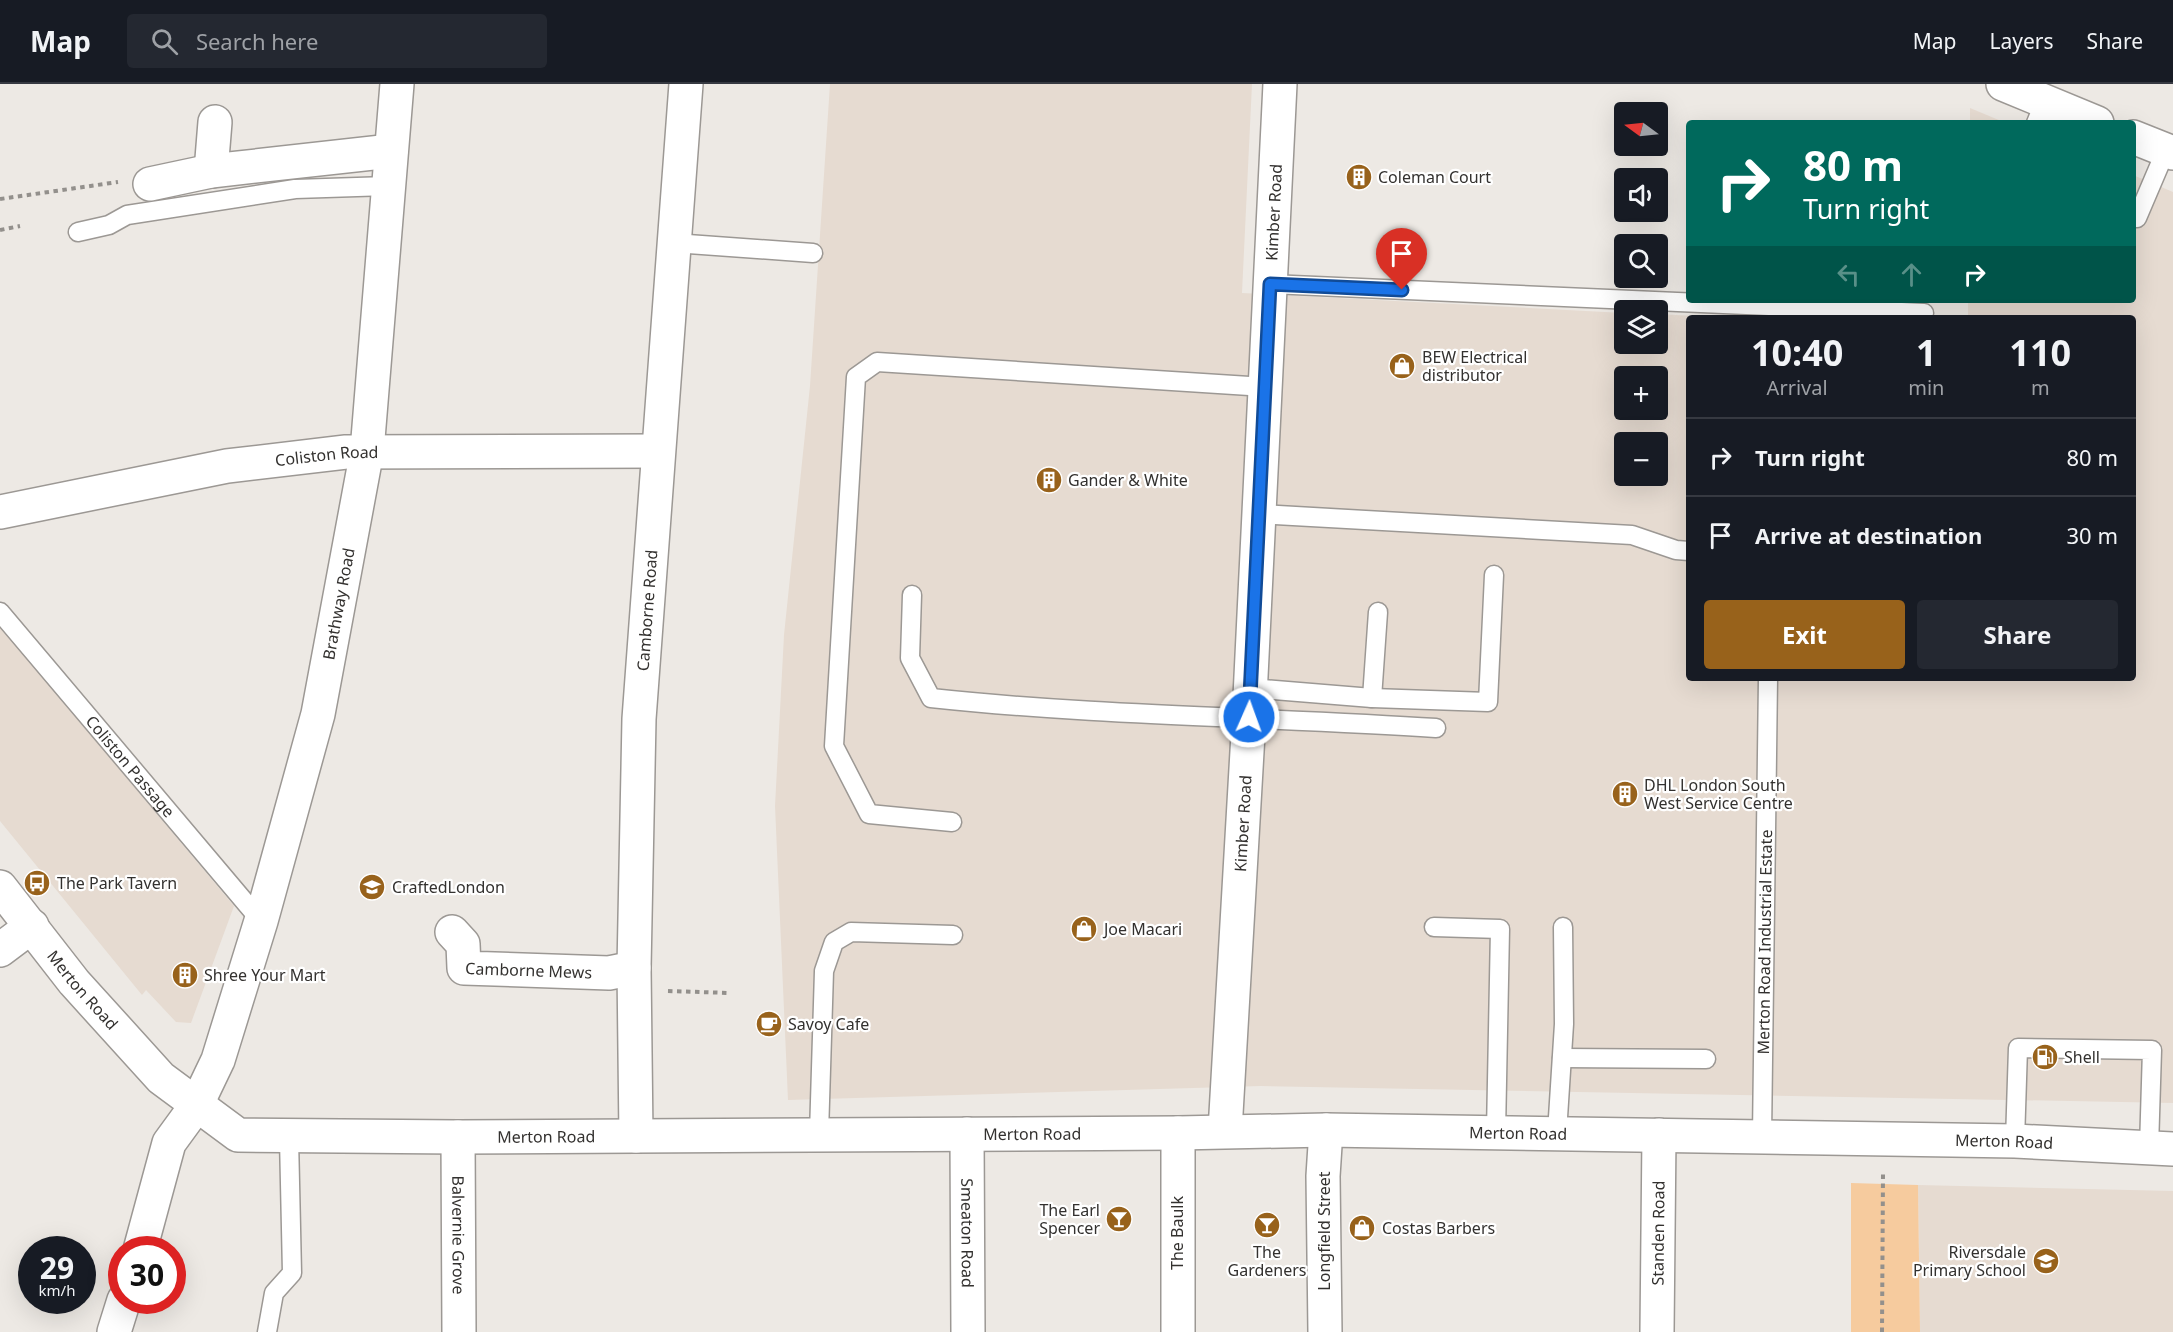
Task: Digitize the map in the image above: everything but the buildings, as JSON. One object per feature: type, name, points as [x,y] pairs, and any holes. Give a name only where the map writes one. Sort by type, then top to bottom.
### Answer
[{"type":"street","name":"Brathway Road","points":[[144,1236],[169,1143],[196,1106],[218,1060],[261,921],[318,714],[346,576],[367,451],[397,84]]},
{"type":"street","name":"Camborne Road","points":[[636,1136],[634,979],[639,719],[686,84]]},
{"type":"street","name":"Kimber Road","points":[[1225,1131],[1250,703],[1280,84]]},
{"type":"street","points":[[2011,86],[2040,112],[2081,120]]},
{"type":"street","points":[[211,171],[215,122]]},
{"type":"street","points":[[2136,138],[2169,152]]},
{"type":"street","points":[[150,184],[211,171],[392,151]]},
{"type":"street","name":"Coliston Road","points":[[0,512],[227,466],[367,451],[658,451]]},
{"type":"street","name":"Merton Road","points":[[0,886],[81,990],[161,1078],[238,1135],[289,1138],[1178,1133],[1326,1130],[2015,1141],[2161,1149]]},
{"type":"street","points":[[0,950],[32,926]]},
{"type":"street","name":"Camborne Mews","points":[[452,932],[463,944],[464,968],[609,973],[634,979]]},
{"type":"street","name":"Longfield Street","points":[[1325,1332],[1323,1176],[1326,1130]]},
{"type":"street","name":"The Baulk","points":[[1178,1133],[1178,1332]]},
{"type":"street","name":"Smeaton Road","points":[[967,1134],[968,1332]]},
{"type":"street","name":"Standen Road","points":[[1657,1332],[1659,1135]]},
{"type":"street","name":"Balvernie Grove","points":[[458,1137],[459,1332]]},
{"type":"street","points":[[114,1332],[120,1314]]},
{"type":"lane","points":[[2136,218],[2169,152]]},
{"type":"lane","points":[[78,232],[109,225],[127,215],[295,189],[388,186]]},
{"type":"lane","points":[[674,243],[813,253]]},
{"type":"lane","points":[[1270,284],[1686,302]]},
{"type":"lane","points":[[1698,303],[1924,313]]},
{"type":"lane","points":[[952,822],[869,814],[834,746],[856,378],[878,362],[1266,387]]},
{"type":"lane","points":[[1259,514],[1632,535],[1676,550],[1686,551]]},
{"type":"lane","points":[[912,596],[910,658],[931,698],[1028,709],[1372,698],[1488,702],[1494,575]]},
{"type":"lane","name":"Coliston Passage","points":[[0,612],[261,921]]},
{"type":"lane","points":[[1372,698],[1378,612]]},
{"type":"lane","name":"Merton Road Industrial Estate","points":[[1762,1136],[1768,681]]},
{"type":"lane","points":[[1250,703],[1436,728]]},
{"type":"lane","points":[[1434,927],[1500,929],[1496,1132]]},
{"type":"lane","points":[[1557,1133],[1562,1058],[1563,927]]},
{"type":"lane","points":[[819,1134],[824,971],[834,942],[851,932],[953,935]]},
{"type":"lane","points":[[2015,1141],[2018,1048],[2152,1050],[2161,1149]]},
{"type":"lane","points":[[1562,1058],[1706,1059]]},
{"type":"lane","points":[[267,1332],[274,1293],[292,1273],[289,1138]]},
{"type":"path","points":[[0,199],[133,179],[150,184]]},
{"type":"path","points":[[0,230],[20,226]]},
{"type":"path","points":[[634,979],[730,993]]},
{"type":"path","points":[[1882,1139],[1882,1332]]},
{"type":"shaded area","points":[[830,84],[1252,84],[1242,293],[1614,312],[1614,354],[1668,354],[1668,315],[1686,316],[1686,681],[2136,681],[2136,315],[1968,315],[1968,303],[2136,303],[2136,176],[2173,192],[2173,1103],[1261,1086],[788,1100],[775,806],[784,635],[810,386]]},
{"type":"shaded area","points":[[1970,108],[1999,120],[1970,120]]},
{"type":"shaded area","points":[[0,627],[234,906],[191,1023],[176,1022],[146,990],[142,995],[0,821]]},
{"type":"shaded area","points":[[1851,1183],[1918,1185],[1920,1332],[1851,1332]]},
{"type":"shaded area","name":"Riversdale Primary School","points":[[1918,1185],[2173,1191],[2173,1332],[1920,1332]]},
{"type":"place","name":"Coleman Court","points":[[1359,177]]},
{"type":"place","name":"BEW Electrical distributor","points":[[1402,366]]},
{"type":"place","name":"Gander & White","points":[[1049,480]]},
{"type":"place","name":"DHL London South West Service Centre","points":[[1625,794]]},
{"type":"place","name":"The Park Tavern","points":[[37,883]]},
{"type":"place","name":"CraftedLondon","points":[[372,887]]},
{"type":"place","name":"Joe Macari","points":[[1084,929]]},
{"type":"place","name":"Shree Your Mart","points":[[185,975]]},
{"type":"place","name":"Savoy Cafe","points":[[769,1024]]},
{"type":"place","name":"Shell","points":[[2045,1057]]},
{"type":"place","name":"The Earl Spencer","points":[[1119,1219]]},
{"type":"place","name":"The Gardeners","points":[[1267,1225]]},
{"type":"place","name":"Costas Barbers","points":[[1362,1228]]},
{"type":"place","name":"Riversdale Primary School","points":[[2046,1261]]},
{"type":"route","points":[[1249,717],[1270,284],[1402,290]]}]
